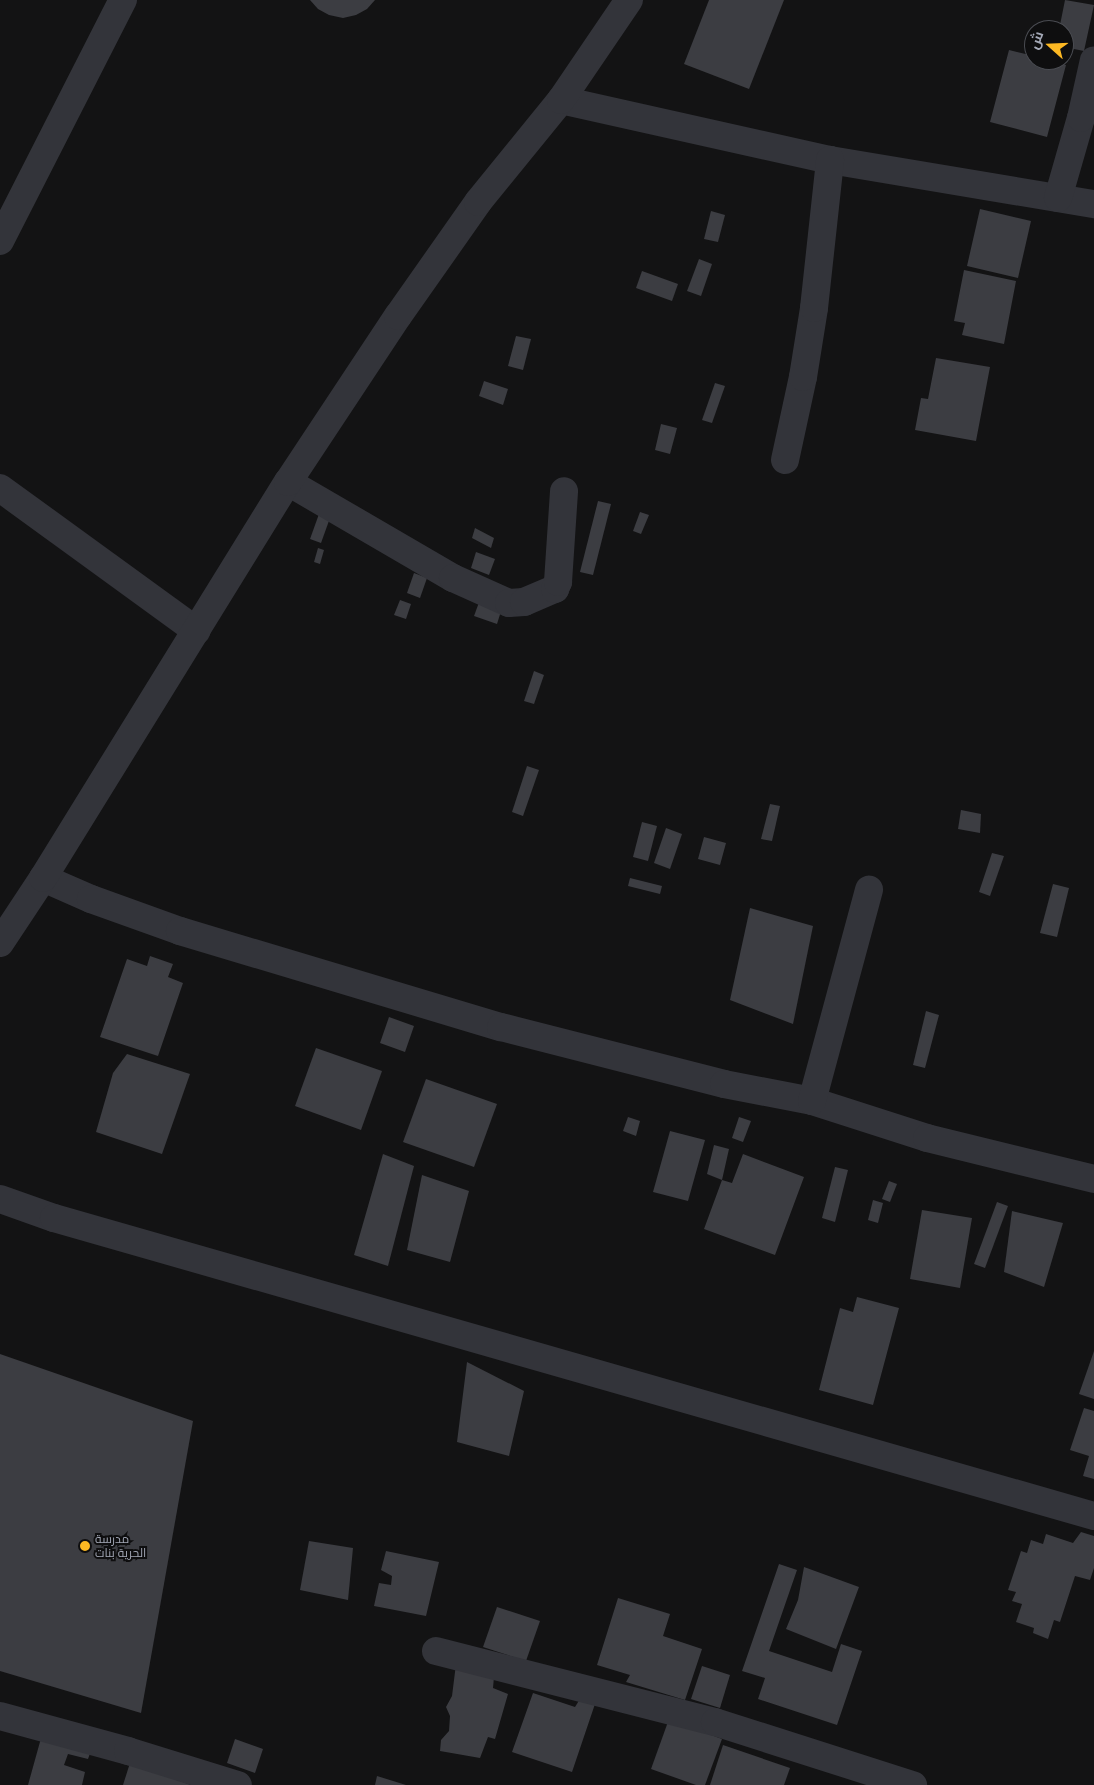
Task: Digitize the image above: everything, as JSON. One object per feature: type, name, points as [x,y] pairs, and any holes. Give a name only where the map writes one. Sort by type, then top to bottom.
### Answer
[{"type":"street","points":[[0,241],[123,0]]},
{"type":"street","points":[[0,943],[43,878],[288,482],[398,316],[478,202],[561,100],[629,0]]},
{"type":"street","points":[[1058,198],[1081,118],[1094,60]]},
{"type":"street","points":[[561,100],[830,160],[1094,204]]},
{"type":"street","points":[[785,460],[803,378],[814,308],[830,160]]},
{"type":"street","points":[[288,482],[453,578],[509,603],[524,602],[555,589],[558,582],[564,491]]},
{"type":"street","points":[[0,488],[197,631]]},
{"type":"street","points":[[43,878],[91,899],[180,931],[501,1027],[724,1084],[812,1100],[927,1138],[1094,1179]]},
{"type":"street","points":[[812,1100],[869,890]]},
{"type":"street","points":[[0,1200],[63,1221],[1094,1516]]},
{"type":"street","points":[[436,1651],[715,1722],[913,1785]]},
{"type":"street","points":[[0,1716],[128,1751],[229,1784]]},
{"type":"building","points":[[310,0],[375,0],[367,9],[356,15],[343,18],[329,15],[318,9]]},
{"type":"building","points":[[709,0],[784,0],[749,89],[684,64]]},
{"type":"building","points":[[1065,0],[1094,5],[1084,51],[1074,49],[1074,20],[1061,20]]},
{"type":"building","points":[[1009,50],[1024,54],[1024,70],[1065,70],[1047,137],[990,122]]},
{"type":"building","points":[[980,209],[1031,221],[1018,278],[967,266]]},
{"type":"building","points":[[711,211],[725,215],[718,242],[704,239]]},
{"type":"building","points":[[699,259],[712,264],[701,296],[687,291]]},
{"type":"building","points":[[964,270],[1016,281],[1004,344],[962,335],[965,323],[954,321]]},
{"type":"building","points":[[642,271],[678,284],[672,301],[636,288]]},
{"type":"building","points":[[516,336],[531,339],[523,370],[508,366]]},
{"type":"building","points":[[936,358],[990,367],[976,441],[915,430],[921,398],[928,399]]},
{"type":"building","points":[[484,381],[508,389],[503,405],[479,396]]},
{"type":"building","points":[[715,383],[725,386],[712,423],[702,420]]},
{"type":"building","points":[[661,424],[677,428],[670,454],[655,450]]},
{"type":"building","points":[[598,501],[611,504],[593,575],[580,572]]},
{"type":"building","points":[[640,512],[649,515],[641,534],[633,531]]},
{"type":"building","points":[[319,514],[330,518],[321,543],[310,539]]},
{"type":"building","points":[[475,528],[494,538],[491,548],[472,538]]},
{"type":"building","points":[[318,548],[324,550],[320,564],[314,562]]},
{"type":"building","points":[[476,552],[495,559],[489,575],[471,568]]},
{"type":"building","points":[[414,573],[427,578],[420,598],[407,593]]},
{"type":"building","points":[[481,597],[503,605],[497,624],[474,616]]},
{"type":"building","points":[[400,600],[411,604],[406,619],[394,615]]},
{"type":"building","points":[[534,671],[544,675],[534,704],[524,701]]},
{"type":"building","points":[[527,766],[539,770],[523,816],[512,812]]},
{"type":"building","points":[[770,804],[780,806],[772,841],[761,839]]},
{"type":"building","points":[[961,810],[981,814],[980,833],[958,829]]},
{"type":"building","points":[[642,822],[657,826],[648,861],[633,857]]},
{"type":"building","points":[[666,828],[682,834],[670,869],[654,863]]},
{"type":"building","points":[[704,837],[726,843],[720,865],[698,859]]},
{"type":"building","points":[[992,853],[1004,856],[990,896],[979,892]]},
{"type":"building","points":[[630,878],[662,886],[660,894],[628,886]]},
{"type":"building","points":[[1053,884],[1069,888],[1057,937],[1040,933]]},
{"type":"building","points":[[750,908],[813,926],[793,1024],[730,1000]]},
{"type":"building","points":[[150,956],[173,964],[168,977],[183,983],[158,1056],[100,1037],[127,959],[147,966]]},
{"type":"building","points":[[926,1011],[939,1015],[925,1068],[913,1065]]},
{"type":"building","points":[[389,1017],[414,1026],[405,1052],[380,1043]]},
{"type":"building","points":[[316,1048],[382,1071],[361,1130],[295,1106]]},
{"type":"building","points":[[127,1054],[190,1074],[162,1154],[96,1132],[113,1073]]},
{"type":"building","points":[[426,1079],[497,1104],[474,1167],[403,1142]]},
{"type":"building","points":[[628,1117],[640,1121],[636,1136],[623,1131]]},
{"type":"building","points":[[739,1117],[751,1121],[743,1142],[732,1138]]},
{"type":"building","points":[[670,1131],[705,1140],[688,1201],[653,1192]]},
{"type":"building","points":[[714,1145],[729,1149],[722,1180],[707,1174]]},
{"type":"building","points":[[383,1154],[414,1166],[388,1266],[354,1255]]},
{"type":"building","points":[[743,1154],[804,1177],[775,1255],[704,1229],[722,1180],[732,1183]]},
{"type":"building","points":[[835,1167],[848,1170],[835,1222],[822,1218]]},
{"type":"building","points":[[422,1175],[469,1191],[450,1262],[407,1250]]},
{"type":"building","points":[[889,1181],[897,1184],[890,1202],[882,1199]]},
{"type":"building","points":[[873,1200],[883,1203],[878,1223],[868,1220]]},
{"type":"building","points":[[997,1202],[1008,1206],[985,1268],[974,1264]]},
{"type":"building","points":[[922,1210],[972,1218],[960,1288],[910,1279]]},
{"type":"building","points":[[1012,1211],[1063,1223],[1044,1287],[1004,1272]]},
{"type":"building","points":[[857,1297],[899,1308],[873,1405],[819,1390],[840,1308],[853,1312]]},
{"type":"building","points":[[1094,1351],[1094,1399],[1079,1394]]},
{"type":"building","name":"مدرسة الحرية بنات","points":[[0,1354],[193,1421],[141,1713],[0,1671]]},
{"type":"building","points":[[467,1362],[524,1391],[509,1456],[457,1442]]},
{"type":"building","points":[[1084,1408],[1094,1411],[1094,1479],[1083,1476],[1089,1456],[1070,1450]]},
{"type":"building","points":[[1081,1532],[1094,1536],[1094,1568],[1090,1580],[1075,1576],[1060,1622],[1054,1620],[1048,1639],[1033,1633],[1034,1628],[1016,1622],[1022,1604],[1012,1601],[1016,1592],[1008,1590],[1021,1551],[1027,1553],[1031,1540],[1043,1544],[1046,1534],[1073,1543]]},
{"type":"building","points":[[309,1541],[353,1548],[348,1600],[300,1590]]},
{"type":"building","points":[[386,1551],[439,1562],[426,1616],[374,1606],[379,1583],[391,1585],[392,1576],[381,1570]]},
{"type":"building","points":[[779,1564],[797,1570],[769,1651],[832,1672],[841,1644],[862,1651],[837,1725],[758,1699],[765,1678],[742,1671]]},
{"type":"building","points":[[804,1567],[859,1587],[836,1649],[786,1629],[798,1600]]},
{"type":"building","points":[[618,1598],[670,1614],[663,1636],[702,1649],[685,1700],[626,1682],[630,1675],[597,1665]]},
{"type":"building","points":[[497,1607],[540,1621],[526,1661],[483,1647]]},
{"type":"building","points":[[456,1664],[494,1677],[493,1688],[508,1694],[495,1739],[488,1737],[480,1758],[440,1751],[441,1740],[449,1731],[450,1716],[446,1707],[452,1696]]},
{"type":"building","points":[[702,1666],[730,1675],[720,1708],[691,1699]]},
{"type":"building","points":[[533,1693],[575,1707],[580,1699],[595,1704],[572,1772],[512,1752]]},
{"type":"building","points":[[669,1719],[722,1739],[705,1785],[696,1785],[651,1769]]},
{"type":"building","points":[[43,1731],[93,1745],[88,1759],[68,1754],[64,1765],[85,1772],[82,1785],[28,1785]]},
{"type":"building","points":[[235,1739],[263,1749],[255,1773],[227,1763]]},
{"type":"building","points":[[723,1745],[790,1768],[784,1785],[710,1785]]},
{"type":"building","points":[[130,1763],[191,1785],[123,1785]]},
{"type":"building","points":[[377,1776],[406,1785],[375,1785]]},
{"type":"place","name":"مدرسة الحرية بنات","points":[[85,1546]]}]
